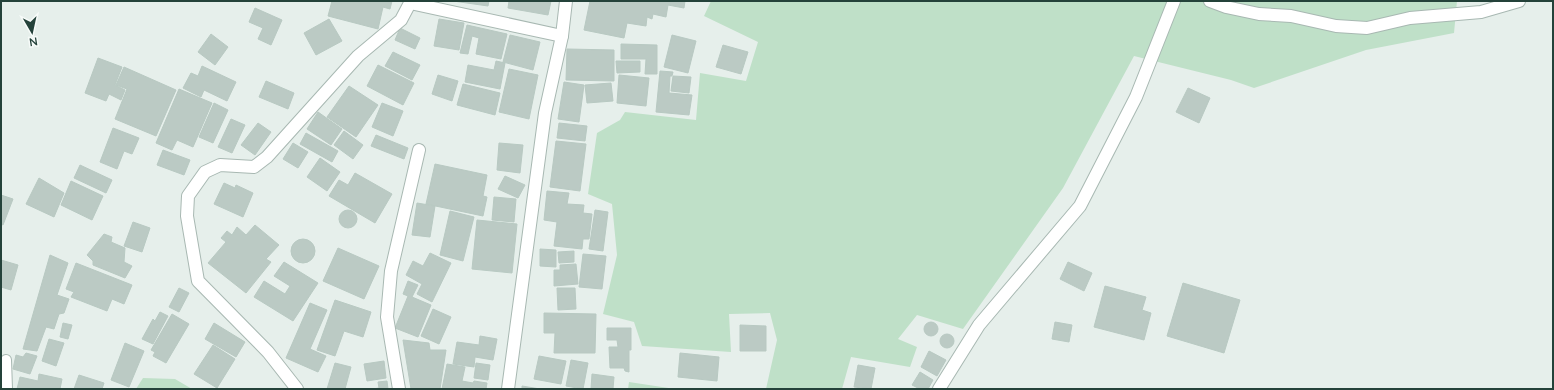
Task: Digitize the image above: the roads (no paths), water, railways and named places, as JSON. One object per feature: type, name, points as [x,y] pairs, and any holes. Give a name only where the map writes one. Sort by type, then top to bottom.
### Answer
[{"type":"street","points":[[508,389],[545,114],[562,36],[566,1]]},
{"type":"street","points":[[939,389],[978,325],[1080,206],[1136,97],[1174,1]]},
{"type":"street","points":[[1210,1],[1226,7],[1259,14],[1291,16],[1336,26],[1368,28],[1410,18],[1481,12],[1519,1]]},
{"type":"street","points":[[297,389],[268,352],[198,281],[187,216],[188,196],[205,172],[220,165],[254,167],[267,157],[358,56],[401,20],[410,2],[562,36]]},
{"type":"street","points":[[399,389],[387,317],[390,278],[419,150]]},
{"type":"lane","points":[[6,360],[6,389]]}]
